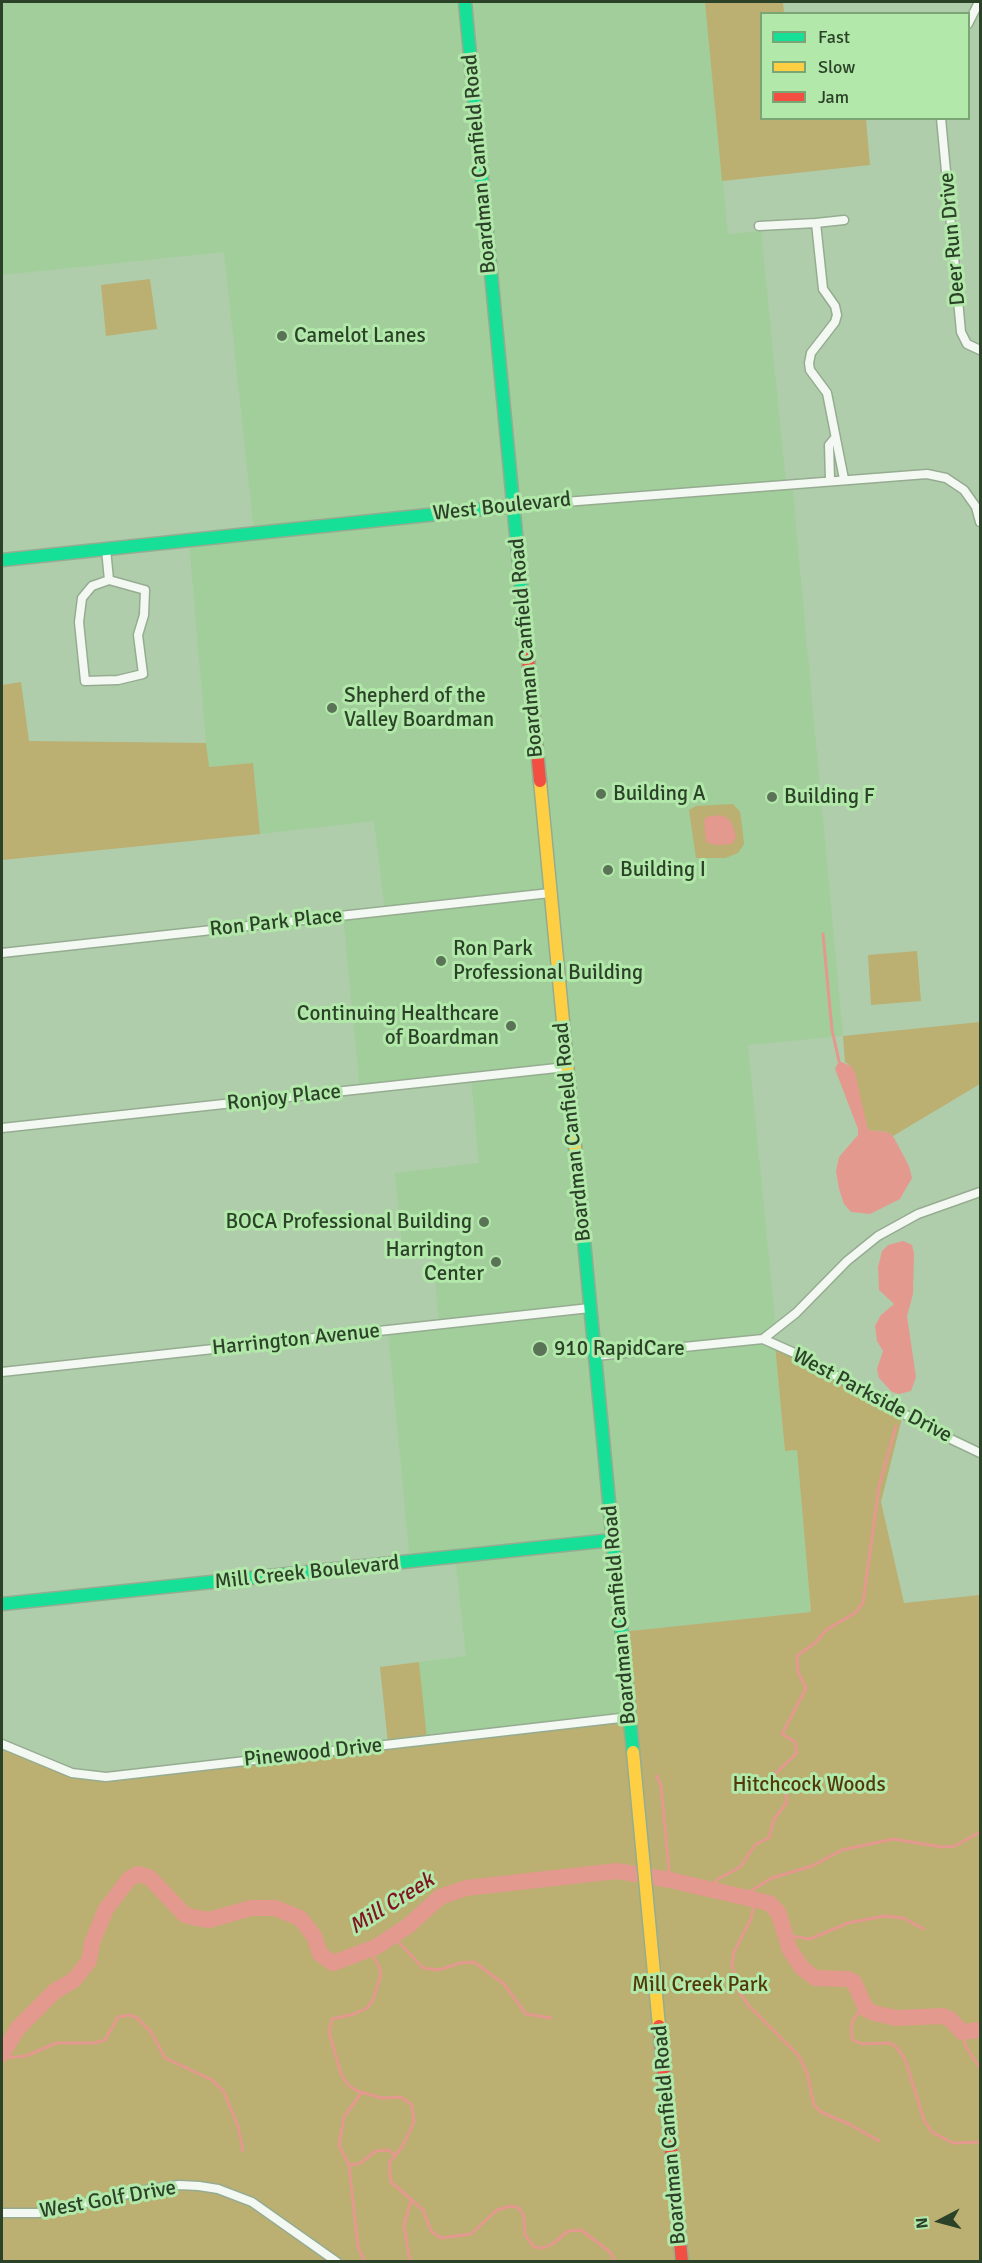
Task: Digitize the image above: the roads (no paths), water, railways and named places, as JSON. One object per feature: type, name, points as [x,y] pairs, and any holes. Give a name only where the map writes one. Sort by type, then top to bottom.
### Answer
[{"type":"main road","name":"Boardman Canfield Road","points":[[465,2],[682,2262]]},
{"type":"main road","name":"West Boulevard","points":[[2,560],[513,506]]},
{"type":"main road","name":"Mill Creek Boulevard","points":[[2,1605],[612,1540]]},
{"type":"street","points":[[970,22],[979,2]]},
{"type":"street","name":"Deer Run Drive","points":[[941,120],[961,332],[967,344],[981,350]]},
{"type":"street","points":[[759,226],[844,220]]},
{"type":"street","points":[[816,223],[823,289],[835,306],[837,315],[835,322],[812,353],[809,363],[810,370],[827,393],[844,479]]},
{"type":"street","points":[[830,480],[829,445],[835,438]]},
{"type":"street","name":"West Boulevard","points":[[513,506],[920,474],[946,478],[964,490],[972,501],[981,522]]},
{"type":"street","points":[[106,549],[109,580]]},
{"type":"street","points":[[109,580],[145,590],[144,615],[138,634],[143,674],[118,680],[85,681],[79,622],[82,598],[92,586],[109,580]]},
{"type":"street","name":"Ron Park Place","points":[[2,953],[550,893]]},
{"type":"street","name":"Ronjoy Place","points":[[2,1128],[566,1067]]},
{"type":"street","points":[[595,1356],[763,1339],[796,1313],[847,1261],[878,1236],[918,1214],[981,1192]]},
{"type":"street","name":"Harrington Avenue","points":[[2,1372],[590,1308]]},
{"type":"street","name":"West Parkside Drive","points":[[763,1339],[799,1355],[936,1432],[981,1453]]},
{"type":"street","name":"Pinewood Drive","points":[[2,1744],[72,1773],[106,1777],[629,1717]]},
{"type":"street","name":"West Golf Drive","points":[[2,2213],[38,2212],[179,2185],[208,2187],[240,2196],[258,2206],[338,2262]]},
{"type":"waterway","points":[[823,934],[832,1030],[839,1061]]},
{"type":"waterway","points":[[710,1889],[718,1879],[740,1867],[756,1844],[769,1838],[774,1819],[787,1802],[785,1791],[776,1780],[775,1774],[797,1753],[795,1742],[782,1734],[806,1688],[798,1672],[797,1656],[816,1642],[826,1630],[855,1613],[863,1603],[879,1486],[896,1426]]},
{"type":"waterway","points":[[657,1776],[661,1786],[670,1880]]},
{"type":"waterway","points":[[742,1896],[772,1878],[812,1866],[842,1850],[893,1839],[942,1847],[955,1846],[980,1832]]},
{"type":"waterway","name":"Mill Creek","points":[[2,2054],[18,2028],[55,1991],[74,1980],[89,1961],[92,1943],[106,1909],[129,1879],[138,1874],[149,1877],[185,1915],[209,1920],[251,1908],[275,1908],[300,1918],[314,1936],[320,1954],[333,1963],[376,1947],[408,1926],[440,1897],[466,1888],[617,1871],[670,1880],[769,1903],[778,1912],[790,1950],[802,1968],[815,1978],[848,1979],[854,1982],[866,2009],[874,2013],[896,2018],[943,2016],[950,2019],[962,2032],[980,2030]]},
{"type":"waterway","points":[[755,1899],[751,1919],[734,1952],[732,1964],[738,1990],[748,2005],[799,2056],[807,2073],[814,2105],[821,2112],[879,2141]]},
{"type":"waterway","points":[[785,1935],[810,1939],[848,1923],[884,1916],[903,1918],[924,1929]]},
{"type":"waterway","points":[[393,1936],[423,1968],[439,1970],[460,1963],[474,1962],[504,1984],[526,2014],[551,2018]]},
{"type":"waterway","points":[[369,1949],[381,1974],[373,2000],[367,2008],[354,2014],[332,2019],[329,2032],[341,2074],[348,2085],[357,2091],[382,2098],[401,2097],[412,2105],[414,2122],[402,2147],[389,2163],[391,2182],[423,2210],[431,2231],[441,2238],[471,2234],[497,2210],[511,2206],[519,2208],[524,2216],[525,2235],[534,2247],[543,2248],[554,2243],[568,2231],[581,2230],[610,2252],[615,2262]]},
{"type":"waterway","points":[[864,2005],[853,2020],[851,2031],[853,2040],[862,2044],[890,2043],[896,2047],[905,2059],[924,2120],[932,2132],[953,2143],[980,2142]]},
{"type":"waterway","points":[[2,2058],[26,2056],[56,2043],[94,2043],[105,2040],[118,2017],[130,2015],[137,2018],[151,2032],[165,2058],[212,2080],[224,2092],[238,2126],[243,2151]]},
{"type":"waterway","points":[[962,2032],[966,2047],[980,2068]]},
{"type":"waterway","points":[[362,2092],[344,2117],[339,2145],[349,2165],[358,2247],[365,2262]]},
{"type":"waterway","points":[[349,2165],[359,2164],[376,2151],[388,2150],[395,2155]]},
{"type":"waterway","points":[[410,2262],[404,2225],[411,2200]]},
{"type":"place","name":"Camelot Lanes","points":[[282,336]]},
{"type":"place","name":"Shepherd of the Valley Boardman","points":[[332,708]]},
{"type":"place","name":"Building A","points":[[601,794]]},
{"type":"place","name":"Building F","points":[[772,797]]},
{"type":"place","name":"Building I","points":[[608,870]]},
{"type":"place","name":"Ron Park Professional Building","points":[[441,961]]},
{"type":"place","name":"Continuing Healthcare of Boardman","points":[[511,1026]]},
{"type":"place","name":"BOCA Professional Building","points":[[484,1222]]},
{"type":"place","name":"Harrington Center","points":[[496,1262]]},
{"type":"place","name":"910 RapidCare","points":[[540,1349]]},
{"type":"park label","name":"Hitchcock Woods","points":[[809,1785]]},
{"type":"park label","name":"Mill Creek Park","points":[[700,1985]]}]
